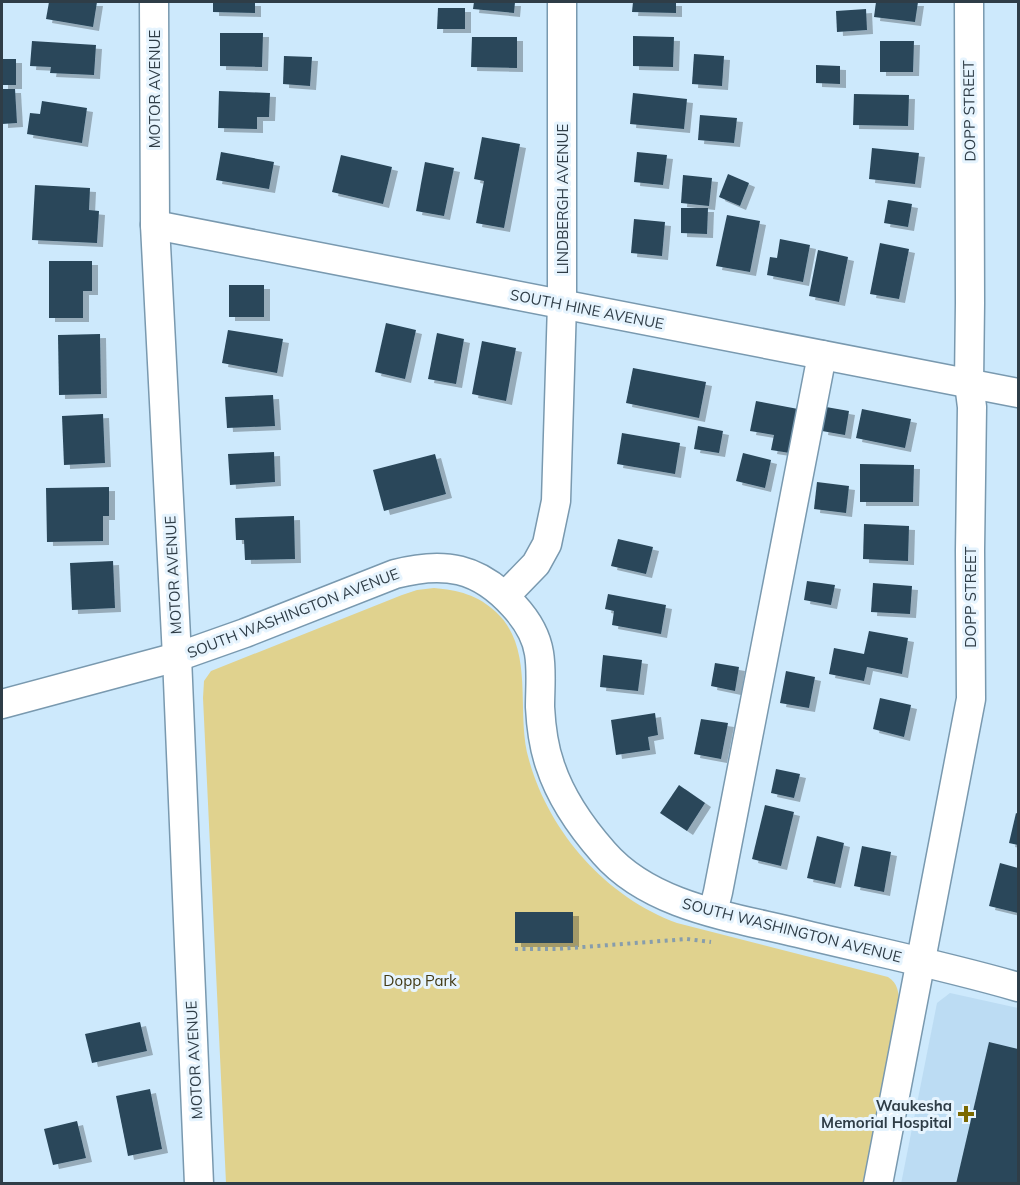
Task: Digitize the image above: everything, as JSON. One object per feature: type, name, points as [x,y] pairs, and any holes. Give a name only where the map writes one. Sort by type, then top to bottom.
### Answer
[{"type":"street","name":"MOTOR AVENUE","points":[[154,2],[155,225],[177,657],[199,1184]]},
{"type":"street","name":"LINDBERGH AVENUE","points":[[505,596],[536,564],[547,544],[556,501],[562,304],[562,2]]},
{"type":"street","name":"DOPP STREET","points":[[878,1184],[971,699],[972,407],[969,383],[969,2]]},
{"type":"street","name":"SOUTH HINE AVENUE","points":[[155,225],[1018,393]]},
{"type":"street","points":[[713,912],[822,355]]},
{"type":"street","name":"SOUTH WASHINGTON AVENUE","points":[[2,704],[177,657],[395,574],[439,567],[460,570],[482,578],[505,596],[526,620],[539,650],[540,711],[549,764],[566,802],[579,823],[606,856],[634,879],[667,898],[713,912],[1018,987]]},
{"type":"path","points":[[515,949],[558,949],[687,939],[721,944]]},
{"type":"shaded area","name":"Waukesha Memorial Hospital","points":[[950,993],[1018,1008],[1018,1183],[901,1184],[937,1003]]},
{"type":"green space","name":"Dopp Park","points":[[434,588],[475,597],[496,612],[508,627],[516,644],[520,663],[525,742],[538,787],[566,836],[604,879],[627,897],[677,923],[888,977],[894,982],[899,1005],[865,1183],[226,1183],[204,681],[211,671],[402,595]]},
{"type":"building","points":[[49,2],[97,2],[93,27],[46,19]]},
{"type":"building","points":[[213,2],[255,2],[255,13],[213,12]]},
{"type":"building","points":[[474,2],[515,2],[514,13],[473,9]]},
{"type":"building","points":[[633,2],[676,2],[676,13],[632,12]]},
{"type":"building","points":[[876,2],[918,2],[915,22],[874,17]]},
{"type":"building","points":[[438,8],[465,8],[465,29],[437,29]]},
{"type":"building","points":[[866,9],[867,30],[837,32],[836,11]]},
{"type":"building","points":[[220,33],[263,33],[262,67],[220,66]]},
{"type":"building","points":[[633,36],[674,37],[673,67],[633,66]]},
{"type":"building","points":[[472,37],[517,37],[517,68],[471,67]]},
{"type":"building","points":[[32,41],[96,45],[94,75],[50,73],[51,67],[30,66]]},
{"type":"building","points":[[880,41],[914,41],[913,72],[880,72]]},
{"type":"building","points":[[694,54],[724,56],[722,86],[692,84]]},
{"type":"building","points":[[284,56],[312,57],[310,86],[283,84]]},
{"type":"building","points":[[2,59],[16,59],[16,85],[2,85]]},
{"type":"building","points":[[816,65],[840,66],[840,84],[816,83]]},
{"type":"building","points":[[2,89],[15,89],[17,123],[2,124]]},
{"type":"building","points":[[219,91],[270,93],[269,117],[257,117],[257,129],[218,128]]},
{"type":"building","points":[[633,93],[687,99],[684,129],[630,124]]},
{"type":"building","points":[[854,94],[909,95],[908,126],[853,125]]},
{"type":"building","points":[[42,101],[87,108],[82,143],[27,134],[30,113],[40,114]]},
{"type":"building","points":[[700,115],[737,118],[734,143],[698,140]]},
{"type":"building","points":[[482,137],[520,144],[504,228],[476,223],[484,181],[474,179]]},
{"type":"building","points":[[872,148],[919,153],[915,184],[869,179]]},
{"type":"building","points":[[221,152],[274,162],[269,189],[216,180]]},
{"type":"building","points":[[637,152],[667,155],[663,185],[634,182]]},
{"type":"building","points":[[341,155],[392,167],[383,204],[332,192]]},
{"type":"building","points":[[425,162],[454,168],[444,216],[416,211]]},
{"type":"building","points":[[728,174],[749,183],[740,206],[719,197]]},
{"type":"building","points":[[683,175],[712,178],[709,206],[681,203]]},
{"type":"building","points":[[35,185],[90,188],[89,210],[99,211],[97,243],[32,240]]},
{"type":"building","points":[[888,200],[912,204],[908,227],[884,223]]},
{"type":"building","points":[[681,208],[708,208],[707,234],[681,233]]},
{"type":"building","points":[[727,215],[760,221],[750,272],[716,266]]},
{"type":"building","points":[[634,219],[665,222],[662,256],[631,253]]},
{"type":"building","points":[[780,239],[810,245],[803,282],[767,275],[770,257],[777,258]]},
{"type":"building","points":[[880,243],[909,249],[899,299],[870,294]]},
{"type":"building","points":[[818,250],[848,257],[839,302],[809,296]]},
{"type":"building","points":[[49,261],[92,261],[92,291],[83,291],[83,318],[49,318]]},
{"type":"building","points":[[229,285],[264,285],[264,317],[229,317]]},
{"type":"building","points":[[386,323],[416,330],[405,379],[375,372]]},
{"type":"building","points":[[228,330],[283,339],[277,373],[222,363]]},
{"type":"building","points":[[437,333],[464,339],[456,384],[428,379]]},
{"type":"building","points":[[100,334],[101,394],[59,395],[58,335]]},
{"type":"building","points":[[482,341],[516,348],[506,401],[472,394]]},
{"type":"building","points":[[633,368],[706,382],[699,418],[626,403]]},
{"type":"building","points":[[273,395],[275,426],[227,428],[225,397]]},
{"type":"building","points":[[756,401],[798,409],[790,453],[771,450],[774,435],[750,431]]},
{"type":"building","points":[[826,407],[849,411],[845,435],[822,431]]},
{"type":"building","points":[[862,409],[911,419],[905,448],[856,438]]},
{"type":"building","points":[[103,414],[105,463],[64,465],[62,416]]},
{"type":"building","points":[[698,426],[723,431],[719,453],[694,449]]},
{"type":"building","points":[[622,433],[680,443],[675,474],[617,464]]},
{"type":"building","points":[[274,452],[275,482],[230,485],[228,454]]},
{"type":"building","points":[[743,453],[771,460],[765,488],[736,481]]},
{"type":"building","points":[[435,454],[446,494],[384,511],[373,470]]},
{"type":"building","points":[[860,464],[914,465],[913,502],[860,502]]},
{"type":"building","points":[[817,482],[849,486],[846,513],[814,509]]},
{"type":"building","points":[[109,487],[109,516],[103,516],[103,541],[47,542],[46,488]]},
{"type":"building","points":[[294,516],[295,559],[245,560],[244,540],[236,540],[235,518]]},
{"type":"building","points":[[864,524],[909,526],[908,561],[863,559]]},
{"type":"building","points":[[618,539],[653,547],[646,574],[611,566]]},
{"type":"building","points":[[113,561],[115,608],[72,610],[70,563]]},
{"type":"building","points":[[807,581],[835,585],[831,605],[804,600]]},
{"type":"building","points":[[873,583],[912,586],[910,614],[871,612]]},
{"type":"building","points":[[608,594],[666,605],[661,634],[612,625],[614,611],[605,609]]},
{"type":"building","points":[[869,631],[908,638],[902,674],[867,667],[864,681],[829,674],[834,648],[864,654]]},
{"type":"building","points":[[603,655],[642,660],[638,691],[600,687]]},
{"type":"building","points":[[715,663],[739,667],[735,691],[711,686]]},
{"type":"building","points":[[786,671],[815,677],[809,708],[780,703]]},
{"type":"building","points":[[880,698],[911,705],[904,737],[873,729]]},
{"type":"building","points":[[655,713],[658,735],[648,737],[650,750],[616,755],[611,720]]},
{"type":"building","points":[[701,719],[728,723],[721,759],[694,754]]},
{"type":"building","points":[[776,769],[800,774],[794,798],[771,793]]},
{"type":"building","points":[[679,785],[705,803],[687,831],[660,813]]},
{"type":"building","points":[[765,805],[794,812],[781,866],[752,859]]},
{"type":"building","points":[[1016,813],[1018,814],[1018,845],[1009,843]]},
{"type":"building","points":[[817,836],[844,843],[835,884],[807,878]]},
{"type":"building","points":[[862,846],[891,852],[884,892],[854,886]]},
{"type":"building","points":[[1000,863],[1018,868],[1018,913],[989,906]]},
{"type":"building","points":[[515,912],[573,912],[573,943],[515,943]]},
{"type":"building","points":[[140,1022],[147,1051],[92,1063],[85,1034]]},
{"type":"building","points":[[989,1042],[1018,1049],[1018,1184],[956,1184]]},
{"type":"building","points":[[150,1089],[162,1149],[128,1156],[116,1096]]},
{"type":"building","points":[[77,1121],[86,1158],[53,1165],[44,1129]]},
{"type":"place","name":"Waukesha Memorial Hospital","points":[[966,1114]]}]
